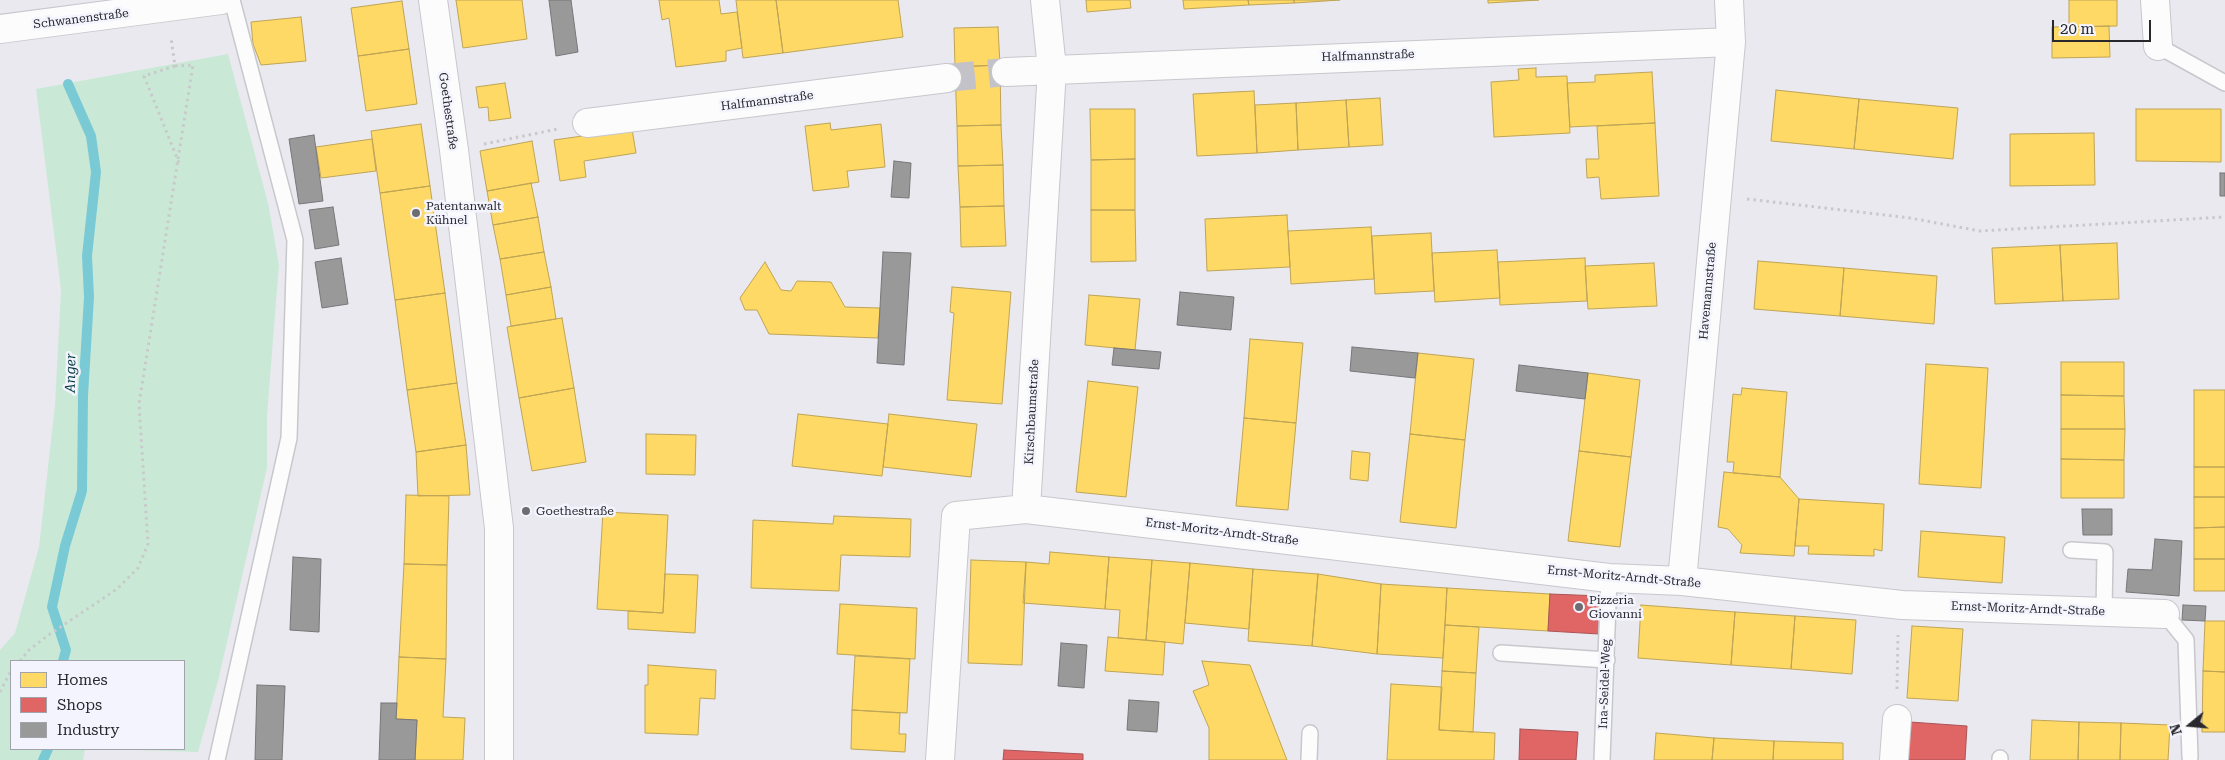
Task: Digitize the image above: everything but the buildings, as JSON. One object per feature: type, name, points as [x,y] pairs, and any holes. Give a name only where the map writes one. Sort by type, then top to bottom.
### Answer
[{"type":"street","name":"Schwanenstraße","points":[[0,29],[221,0]]},
{"type":"street","name":"Goethestraße","points":[[433,0],[454,150],[499,528],[499,760]]},
{"type":"street","name":"Kirschbaumstraße","points":[[1026,509],[1052,70],[1045,0]]},
{"type":"street","name":"Havemannstraße","points":[[1682,581],[1731,42],[1729,0]]},
{"type":"street","points":[[2155,0],[2158,46]]},
{"type":"street","name":"Halfmannstraße","points":[[1006,72],[1731,42]]},
{"type":"street","name":"Halfmannstraße","points":[[587,123],[947,78]]},
{"type":"street","points":[[940,760],[956,516],[1026,509]]},
{"type":"street","name":"Ernst-Moritz-Arndt-Straße","points":[[1026,509],[1609,578],[1682,581],[1902,605],[2164,614]]},
{"type":"street","points":[[1894,760],[1897,719]]},
{"type":"lane","points":[[217,760],[289,438],[295,240],[232,0]]},
{"type":"lane","points":[[2158,46],[2225,83]]},
{"type":"lane","points":[[2071,550],[2105,552],[2104,612]]},
{"type":"lane","name":"Ina-Seidel-Weg","points":[[1602,760],[1609,578]]},
{"type":"lane","points":[[2164,614],[2186,640],[2190,757]]},
{"type":"lane","points":[[1501,653],[1606,660]]},
{"type":"lane","points":[[1309,760],[1310,733]]},
{"type":"path","points":[[175,66],[181,4]]},
{"type":"path","points":[[21,660],[29,650],[50,634],[117,589],[138,568],[148,544],[139,404],[179,163],[194,65],[175,66],[144,76],[179,163]]},
{"type":"path","points":[[454,150],[587,123]]},
{"type":"path","points":[[1717,195],[1910,218],[1980,231],[2225,217]]},
{"type":"path","points":[[1897,719],[1898,638],[1902,605]]},
{"type":"path","points":[[0,692],[10,674]]},
{"type":"green space","points":[[228,54],[268,203],[279,265],[267,415],[267,468],[218,681],[198,752],[137,750],[185,750],[185,660],[10,660],[10,750],[85,750],[83,760],[0,760],[0,650],[15,633],[39,547],[55,405],[61,290],[36,89]]},
{"type":"waterway","name":"Anger","points":[[63,660],[66,650],[52,607],[65,546],[82,491],[83,396],[89,297],[87,256],[96,172],[91,136],[68,84]]},
{"type":"waterway","name":"Anger","points":[[43,760],[48,750]]},
{"type":"tunnel","points":[[947,78],[1006,72]]},
{"type":"place","name":"Patentanwalt Kühnel","points":[[416,213]]},
{"type":"place","name":"Goethestraße","points":[[526,511]]},
{"type":"place","name":"Pizzeria Giovanni","points":[[1579,607]]}]
